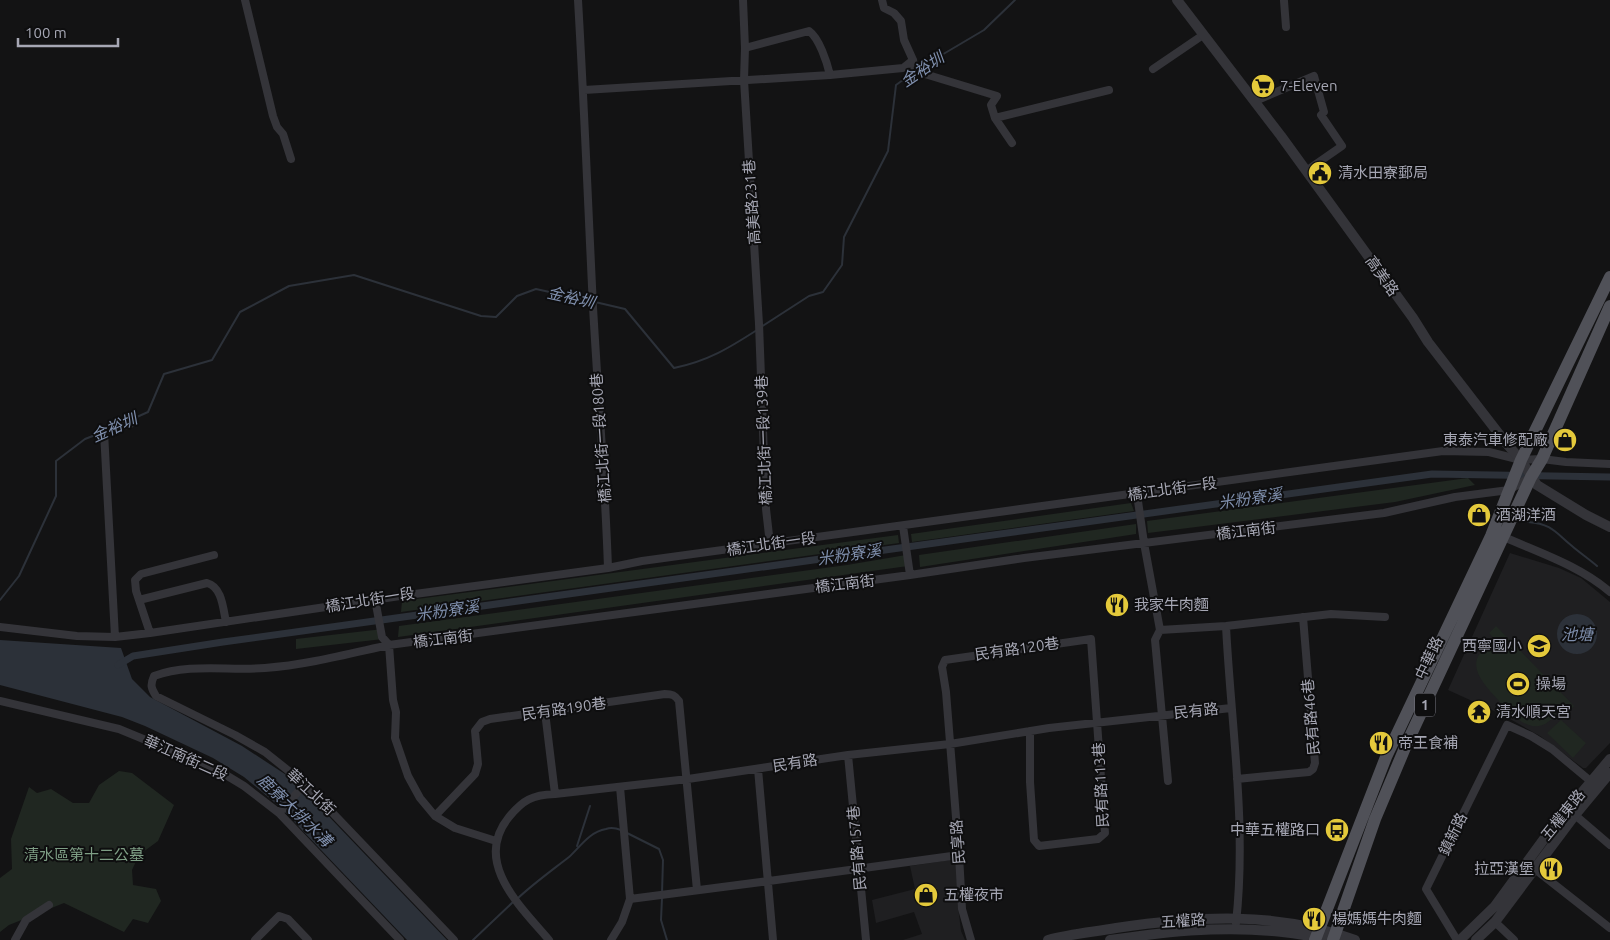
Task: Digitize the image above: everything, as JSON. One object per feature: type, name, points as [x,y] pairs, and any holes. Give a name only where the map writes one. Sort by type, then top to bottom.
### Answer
[{"type":"main road","name":"1","points":[[1509,490],[1521,461],[1610,277]]},
{"type":"main road","name":"1","points":[[1534,481],[1610,306]]},
{"type":"main road","name":"中華路","points":[[1324,936],[1404,751],[1504,537],[1534,481]]},
{"type":"main road","name":"中華路","points":[[1324,936],[1386,757],[1491,536],[1509,490]]},
{"type":"street","points":[[245,0],[273,116],[277,127],[283,134],[291,159]]},
{"type":"street","name":"橋江北街一段180巷","points":[[578,0],[584,90],[586,183],[608,568]]},
{"type":"street","name":"高美路231巷","points":[[743,0],[744,80],[760,336]]},
{"type":"street","points":[[882,0],[884,8],[894,13],[901,22],[904,40],[913,60],[915,71],[997,96],[991,105],[995,118],[1012,143]]},
{"type":"street","name":"高美路","points":[[1177,0],[1255,101],[1413,318],[1428,342],[1521,461],[1534,481],[1586,515],[1610,527]]},
{"type":"street","points":[[1284,1],[1286,27]]},
{"type":"street","points":[[745,48],[809,31],[813,34],[828,62],[830,75]]},
{"type":"street","points":[[1153,69],[1203,35]]},
{"type":"street","points":[[584,90],[830,75],[903,68],[913,60]]},
{"type":"street","points":[[1255,101],[1314,76],[1324,112],[1321,115],[1342,146],[1306,171]]},
{"type":"street","points":[[995,118],[1109,90]]},
{"type":"street","name":"橋江北街一段139巷","points":[[760,336],[766,509],[770,544]]},
{"type":"street","points":[[115,637],[104,432],[130,424]]},
{"type":"street","name":"橋江北街一段","points":[[0,627],[77,636],[115,637],[150,633],[375,599],[608,568],[642,561],[770,544],[904,530],[1135,494],[1442,451],[1489,452],[1521,461],[1542,459],[1610,464]]},
{"type":"street","name":"橋江南街","points":[[154,676],[190,669],[264,668],[389,645],[910,576],[1024,558],[1384,513],[1455,497],[1509,490],[1534,481]]},
{"type":"street","points":[[1135,494],[1160,630],[1155,640],[1168,781]]},
{"type":"street","points":[[904,530],[910,576]]},
{"type":"street","points":[[1504,537],[1579,570],[1598,581],[1610,592]]},
{"type":"street","points":[[150,633],[136,591],[135,580],[141,574],[214,555]]},
{"type":"street","points":[[139,600],[207,583],[214,585],[218,591],[226,622]]},
{"type":"street","points":[[375,599],[382,637],[389,645],[393,700],[396,712],[395,738],[408,776],[420,798],[435,816],[455,828],[496,841],[497,864],[504,884],[513,898],[549,940]]},
{"type":"street","points":[[1160,630],[1226,626],[1331,614],[1385,617]]},
{"type":"street","name":"民有路46巷","points":[[1237,779],[1309,772],[1313,769],[1315,763],[1303,617]]},
{"type":"street","name":"民有路","points":[[1226,626],[1237,779],[1240,854],[1236,924]]},
{"type":"street","name":"民有路120巷","points":[[950,744],[942,667],[945,660],[1091,639],[1097,723]]},
{"type":"street","name":"華江北街","points":[[154,676],[151,684],[156,696],[265,752],[304,786],[454,940]]},
{"type":"street","name":"民有路190巷","points":[[435,816],[475,774],[478,764],[475,731],[482,722],[490,719],[665,694],[676,696],[679,700],[688,779]]},
{"type":"street","name":"華江南街二段","points":[[0,701],[119,728],[216,768],[280,812],[400,940]]},
{"type":"street","name":"民有路","points":[[496,841],[504,823],[517,808],[537,795],[688,779],[848,755],[950,744],[1030,731],[1231,708]]},
{"type":"street","points":[[545,712],[554,794]]},
{"type":"street","name":"民有路113巷","points":[[1030,731],[1030,782],[1034,840],[1039,846],[1098,839],[1105,833],[1097,723]]},
{"type":"street","name":"鎮新路","points":[[1458,940],[1426,889],[1507,725],[1531,736],[1552,749],[1594,784]]},
{"type":"street","name":"民享路","points":[[950,744],[962,909],[971,940]]},
{"type":"street","name":"民有路157巷","points":[[848,755],[866,940]]},
{"type":"street","name":"五權東路","points":[[1458,940],[1495,906],[1575,816],[1610,759]]},
{"type":"street","points":[[758,769],[773,940]]},
{"type":"street","name":"五權東路","points":[[1476,940],[1495,922],[1527,881],[1530,866],[1552,828],[1594,784],[1610,773]]},
{"type":"street","points":[[688,779],[697,890]]},
{"type":"street","points":[[280,812],[304,786]]},
{"type":"street","points":[[611,940],[622,922],[630,899],[620,787]]},
{"type":"street","points":[[1575,816],[1610,845]]},
{"type":"street","points":[[630,899],[959,854]]},
{"type":"street","points":[[1530,866],[1610,928]]},
{"type":"street","points":[[15,940],[26,920],[49,905]]},
{"type":"street","points":[[255,940],[278,916],[288,919],[308,940]]},
{"type":"street","points":[[1180,920],[1188,935]]},
{"type":"street","name":"五權路","points":[[1048,940],[1180,920],[1236,924],[1284,922],[1324,936]]},
{"type":"street","points":[[1495,922],[1514,940]]},
{"type":"street","name":"五權路","points":[[1110,940],[1188,935],[1236,924]]},
{"type":"street","points":[[1324,936],[1355,940]]},
{"type":"shaded area","name":"西寧國小","points":[[1510,553],[1559,568],[1581,578],[1610,602],[1610,743],[1586,768],[1583,768],[1540,736],[1503,715],[1448,690]]},
{"type":"shaded area","name":"五權夜市","points":[[957,859],[958,906],[961,931],[965,940],[903,940],[922,934],[914,912],[876,923],[872,900],[915,889],[910,866]]},
{"type":"green space","points":[[1468,478],[1475,485],[1395,502],[1148,533],[1147,521]]},
{"type":"green space","points":[[1131,503],[1134,511],[912,542],[911,534]]},
{"type":"green space","points":[[1136,524],[1136,534],[920,567],[919,555]]},
{"type":"green space","points":[[898,535],[899,543],[401,612],[402,601]]},
{"type":"green space","points":[[906,555],[908,566],[398,637],[399,626],[847,565]]},
{"type":"green space","points":[[1496,626],[1574,706],[1567,714],[1559,706],[1554,716],[1545,724],[1532,726],[1526,724],[1509,711],[1486,686],[1477,670],[1476,663],[1479,655],[1485,648],[1497,642],[1489,633]]},
{"type":"green space","points":[[383,629],[383,639],[296,649],[296,639]]},
{"type":"green space","points":[[1561,720],[1586,743],[1573,758],[1547,733]]},
{"type":"green space","name":"清水區第十二公墓","points":[[119,771],[132,773],[174,805],[158,841],[139,855],[132,870],[133,885],[156,889],[161,901],[148,923],[133,919],[124,932],[64,903],[9,925],[0,932],[0,878],[12,869],[11,839],[29,787],[37,793],[51,789],[73,803],[89,803],[99,785]]},
{"type":"water","name":"池塘","points":[[1581,614],[1588,617],[1594,623],[1597,634],[1596,642],[1588,651],[1581,654],[1573,654],[1566,651],[1558,642],[1557,630],[1560,623],[1569,615]]},
{"type":"water","name":"鹿寮大排水溝","points":[[0,640],[121,648],[132,679],[150,697],[242,746],[294,780],[447,940],[407,940],[280,807],[244,777],[213,758],[122,717],[0,685]]},
{"type":"waterway","name":"金裕圳","points":[[918,69],[984,30],[1015,0]]},
{"type":"waterway","name":"金裕圳","points":[[761,327],[809,296],[823,292],[842,265],[844,237],[888,151],[896,85],[914,72]]},
{"type":"waterway","name":"金裕圳","points":[[128,421],[148,412],[164,374],[212,360],[240,312],[289,286],[354,275],[481,316],[496,317],[517,296],[536,289],[590,301]]},
{"type":"waterway","name":"金裕圳","points":[[595,302],[625,309],[674,368],[697,362],[718,353],[757,330]]},
{"type":"waterway","name":"金裕圳","points":[[0,600],[19,576],[56,496],[56,461],[85,439],[103,432]]},
{"type":"waterway","name":"米粉寮溪","points":[[118,665],[133,656],[223,642],[1432,474],[1610,477]]},
{"type":"waterway","points":[[1528,522],[1543,525],[1553,530],[1597,566]]},
{"type":"waterway","points":[[577,846],[590,806]]},
{"type":"waterway","points":[[517,899],[569,857],[585,840],[595,833],[610,828],[621,830]]},
{"type":"waterway","points":[[625,832],[659,849],[663,860],[662,893]]},
{"type":"waterway","points":[[662,898],[661,920],[667,940]]},
{"type":"waterway","points":[[473,940],[513,902]]},
{"type":"place","name":"7-Eleven","points":[[1263,86]]},
{"type":"place","name":"清水田寮郵局","points":[[1320,173]]},
{"type":"place","name":"東泰汽車修配廠","points":[[1565,440]]},
{"type":"place","name":"酒湖洋酒","points":[[1479,515]]},
{"type":"place","name":"我家牛肉麵","points":[[1117,605]]},
{"type":"place","name":"西寧國小","points":[[1539,646]]},
{"type":"place","name":"操場","points":[[1518,684]]},
{"type":"place","name":"清水順天宮","points":[[1479,712]]},
{"type":"place","name":"帝王食補","points":[[1381,743]]},
{"type":"place","name":"中華五權路口","points":[[1337,830]]},
{"type":"place","name":"拉亞漢堡","points":[[1551,869]]},
{"type":"place","name":"五權夜市","points":[[926,895]]},
{"type":"place","name":"楊媽媽牛肉麵","points":[[1314,919]]}]
